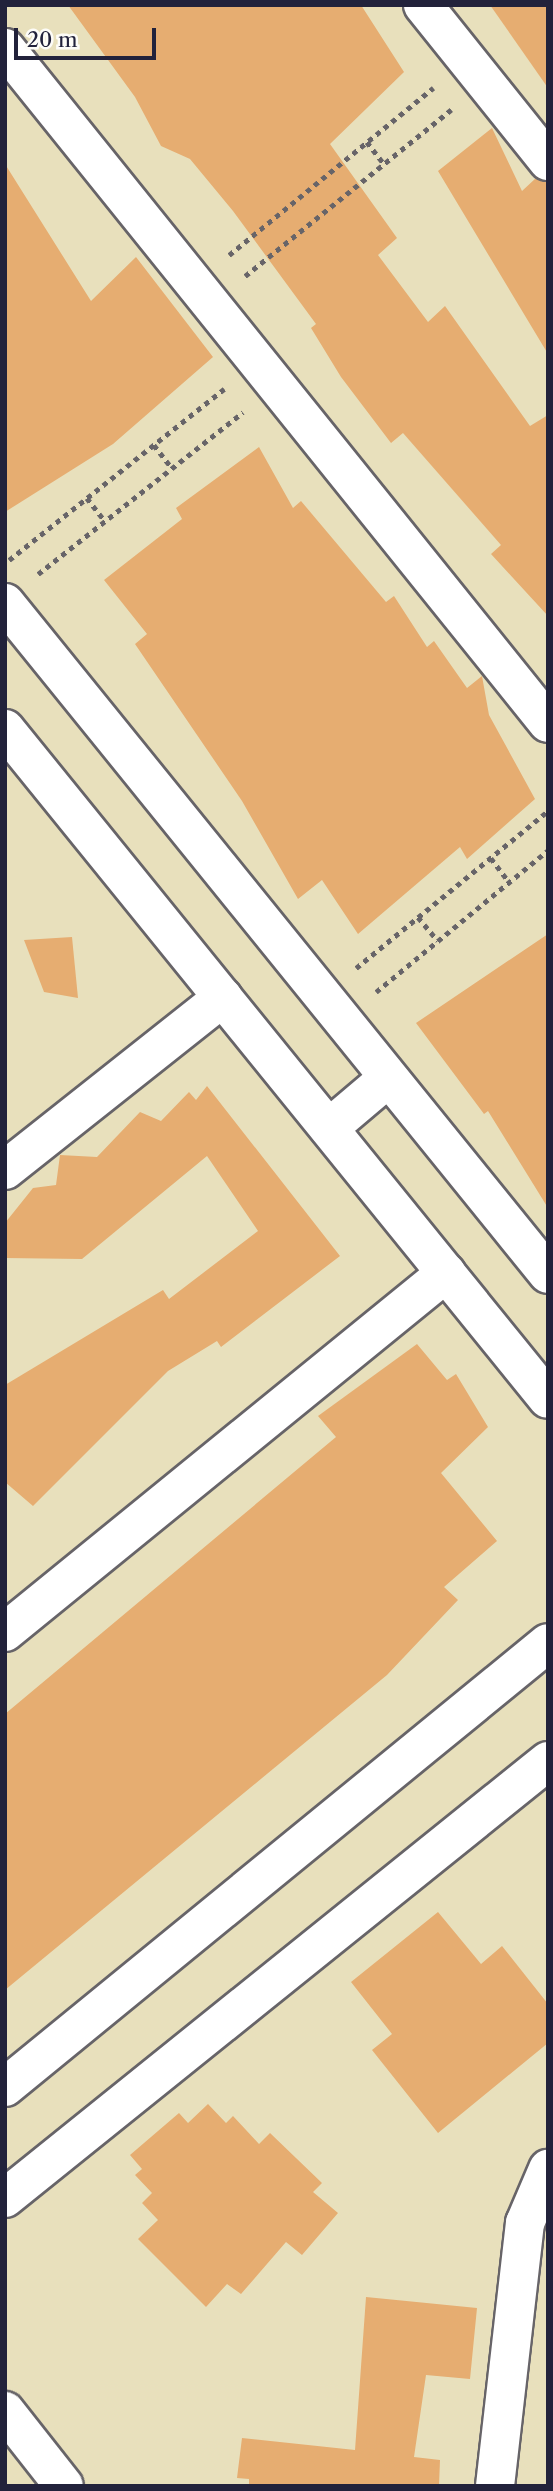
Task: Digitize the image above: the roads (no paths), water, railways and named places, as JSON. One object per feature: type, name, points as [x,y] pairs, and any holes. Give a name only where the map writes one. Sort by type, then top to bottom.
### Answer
[{"type":"street","points":[[423,5],[548,161]]},
{"type":"street","points":[[5,48],[548,723]]},
{"type":"street","points":[[15,593],[388,1078],[548,1274]]},
{"type":"street","points":[[5,729],[548,1399]]},
{"type":"street","points":[[5,1170],[223,997]]},
{"type":"street","points":[[328,1128],[388,1078]]},
{"type":"street","points":[[5,1632],[446,1273]]},
{"type":"street","points":[[5,2087],[548,1643]]},
{"type":"street","points":[[5,2198],[548,1761]]},
{"type":"street","points":[[495,2486],[525,2223],[548,2169]]},
{"type":"street","points":[[5,2411],[64,2486]]}]
